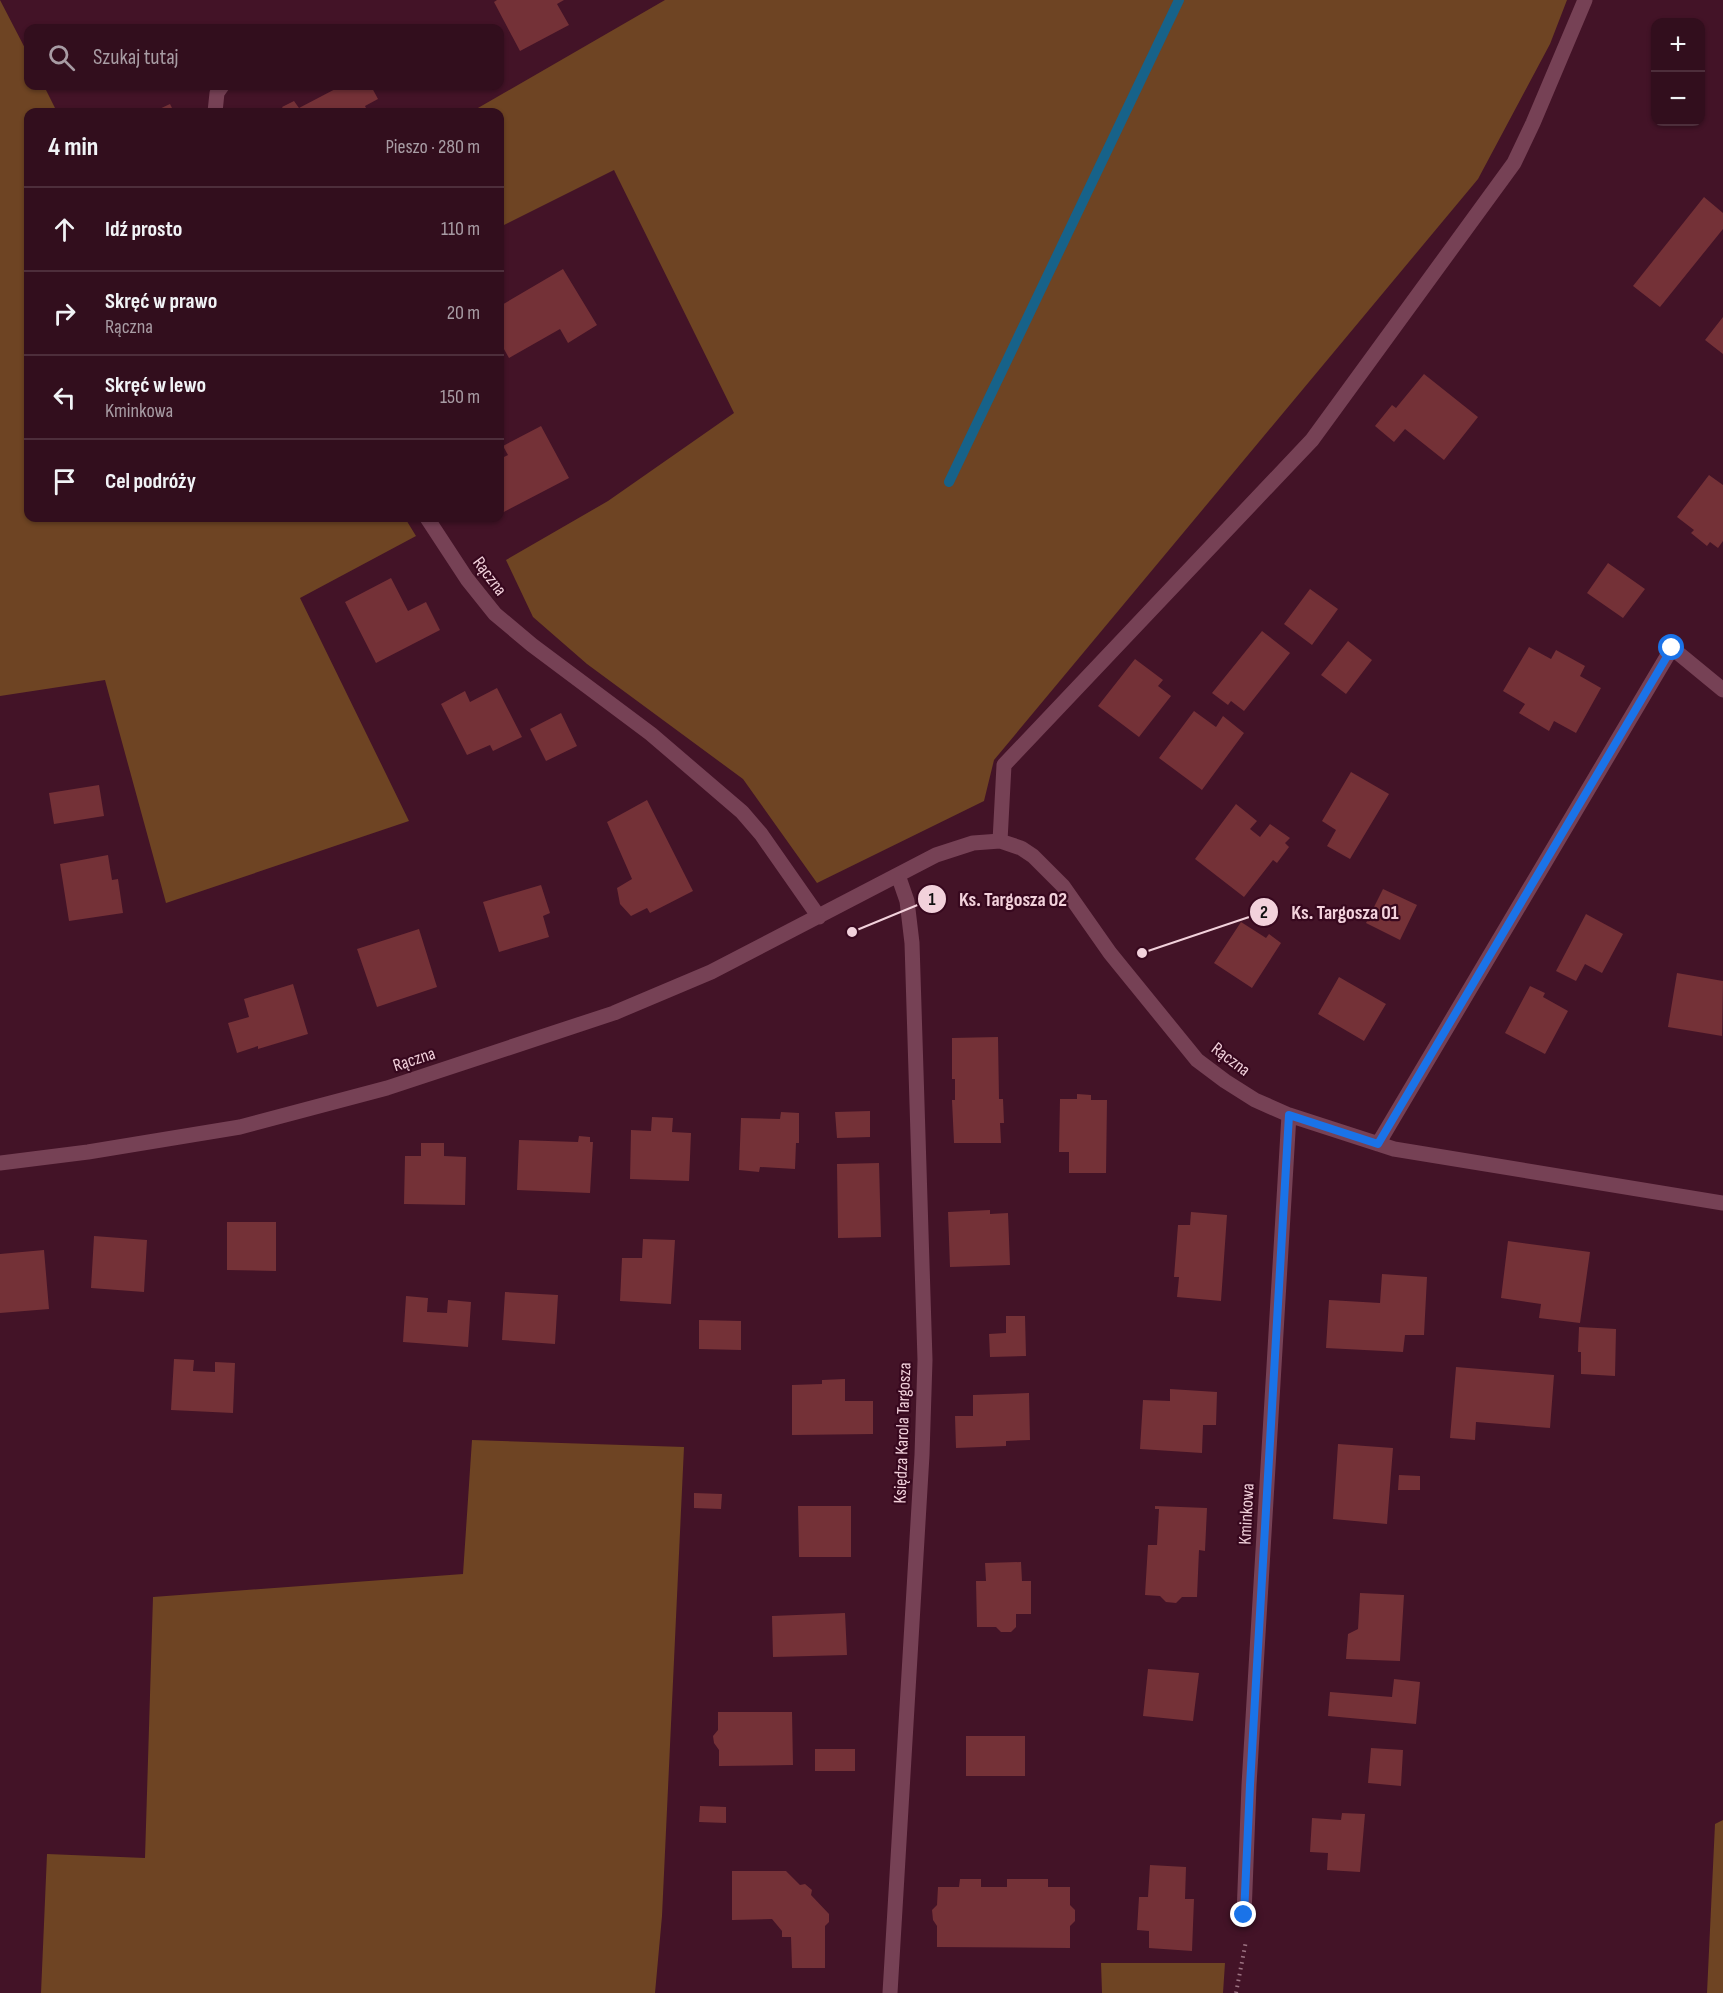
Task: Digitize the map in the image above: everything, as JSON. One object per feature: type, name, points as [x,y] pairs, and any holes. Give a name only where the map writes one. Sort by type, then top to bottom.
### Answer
[{"type":"street","points":[[1000,841],[1004,765],[1312,440],[1514,163],[1585,0]]},
{"type":"street","points":[[215,108],[219,90]]},
{"type":"street","name":"Rączna","points":[[430,522],[467,579],[495,614],[532,645],[651,734],[742,812],[761,834],[819,917]]},
{"type":"street","points":[[1378,1144],[1672,648],[1723,690]]},
{"type":"street","name":"Rączna","points":[[0,1163],[88,1152],[240,1127],[387,1088],[614,1013],[711,972],[936,855],[955,848],[988,841],[1000,841],[1021,848],[1033,856],[1063,886],[1110,953],[1197,1060],[1255,1100],[1289,1115],[1394,1149],[1723,1203]]},
{"type":"street","name":"Księdza Karola Targosza","points":[[890,1993],[922,1455],[925,1360],[912,943],[907,901],[898,875]]},
{"type":"street","name":"Kminkowa","points":[[1244,1915],[1250,1773],[1289,1115]]},
{"type":"path","points":[[1236,1993],[1248,1935],[1244,1915]]},
{"type":"shaded area","points":[[0,0],[24,46],[24,90],[46,90],[55,108],[24,108],[24,522],[407,522],[416,536],[300,598],[409,821],[166,903],[105,680],[0,696]]},
{"type":"shaded area","points":[[665,0],[1567,0],[1550,44],[1478,179],[994,760],[984,801],[817,883],[743,779],[587,664],[533,617],[506,560],[608,501],[734,413],[614,170],[504,225],[504,108],[478,108]]},
{"type":"shaded area","points":[[472,1440],[684,1447],[662,1916],[655,1993],[41,1993],[47,1854],[145,1858],[153,1597],[463,1574]]},
{"type":"shaded area","points":[[1723,1820],[1723,1993],[1707,1993],[1715,1824]]},
{"type":"shaded area","points":[[1101,1963],[1225,1963],[1223,1993],[1102,1993]]},
{"type":"building","points":[[497,0],[564,0],[557,4],[569,25],[520,51],[494,2]]},
{"type":"building","points":[[333,90],[373,90],[378,99],[365,106],[366,108],[299,108]]},
{"type":"building","points":[[294,101],[299,108],[282,107]]},
{"type":"building","points":[[1704,197],[1723,213],[1723,229],[1660,307],[1633,286]]},
{"type":"building","points":[[563,269],[597,325],[568,343],[560,329],[509,358],[504,349],[504,304]]},
{"type":"building","points":[[1723,317],[1723,354],[1705,340]]},
{"type":"building","points":[[1424,374],[1478,417],[1444,460],[1405,429],[1394,442],[1375,426],[1392,405],[1396,408]]},
{"type":"building","points":[[541,426],[569,478],[504,512],[504,457],[508,455],[504,445]]},
{"type":"building","points":[[1709,475],[1723,485],[1723,541],[1718,548],[1710,542],[1707,546],[1691,533],[1694,530],[1677,517]]},
{"type":"building","points":[[1608,563],[1645,589],[1623,618],[1587,593]]},
{"type":"building","points":[[391,578],[408,611],[426,602],[440,630],[376,663],[345,602]]},
{"type":"building","points":[[1310,589],[1338,609],[1312,645],[1284,624]]},
{"type":"building","points":[[1262,631],[1290,653],[1244,711],[1231,701],[1228,705],[1212,693]]},
{"type":"building","points":[[1348,641],[1372,660],[1346,694],[1321,675]]},
{"type":"building","points":[[1529,647],[1551,659],[1556,650],[1585,666],[1580,676],[1601,688],[1576,733],[1554,721],[1549,731],[1519,713],[1525,704],[1503,691]]},
{"type":"building","points":[[1135,659],[1163,680],[1158,686],[1171,696],[1139,737],[1098,706]]},
{"type":"building","points":[[497,688],[522,737],[493,751],[490,745],[467,755],[441,704],[465,691],[470,702]]},
{"type":"building","points":[[1194,711],[1216,727],[1223,716],[1244,733],[1202,790],[1159,758]]},
{"type":"building","points":[[561,713],[577,746],[546,761],[530,729]]},
{"type":"building","points":[[1351,772],[1389,794],[1350,859],[1327,846],[1336,830],[1322,821]]},
{"type":"building","points":[[99,785],[104,816],[54,824],[49,793]]},
{"type":"building","points":[[647,800],[693,891],[650,913],[647,908],[631,916],[620,904],[617,888],[632,879],[607,822]]},
{"type":"building","points":[[1236,804],[1257,821],[1250,829],[1260,837],[1270,824],[1290,838],[1285,843],[1289,847],[1277,863],[1273,860],[1244,897],[1195,859]]},
{"type":"building","points":[[108,855],[112,880],[118,879],[123,913],[69,921],[60,864]]},
{"type":"building","points":[[541,885],[550,913],[543,916],[549,937],[499,952],[483,902]]},
{"type":"building","points":[[1383,889],[1417,905],[1400,940],[1366,923]]},
{"type":"building","points":[[1586,914],[1623,934],[1602,973],[1585,964],[1576,981],[1556,971]]},
{"type":"building","points":[[1241,922],[1266,938],[1269,934],[1281,943],[1252,988],[1214,963]]},
{"type":"building","points":[[419,929],[437,987],[377,1007],[357,949]]},
{"type":"building","points":[[1677,973],[1723,981],[1722,1036],[1668,1027]]},
{"type":"building","points":[[1339,977],[1386,1004],[1364,1041],[1318,1014]]},
{"type":"building","points":[[293,984],[308,1034],[237,1053],[228,1023],[249,1017],[244,999]]},
{"type":"building","points":[[1530,986],[1545,993],[1543,997],[1568,1011],[1545,1054],[1505,1033]]},
{"type":"building","points":[[998,1037],[999,1099],[1003,1099],[1004,1123],[1000,1123],[1001,1143],[954,1143],[952,1100],[955,1100],[955,1079],[952,1079],[952,1038]]},
{"type":"building","points":[[1077,1094],[1091,1095],[1091,1100],[1107,1100],[1106,1173],[1069,1173],[1069,1152],[1059,1152],[1060,1099],[1077,1099]]},
{"type":"building","points":[[870,1111],[870,1137],[837,1138],[835,1112]]},
{"type":"building","points":[[781,1112],[799,1113],[799,1143],[796,1143],[795,1169],[760,1167],[759,1172],[739,1170],[741,1118],[780,1119]]},
{"type":"building","points":[[652,1117],[673,1118],[672,1132],[691,1133],[689,1181],[630,1179],[631,1130],[651,1131]]},
{"type":"building","points":[[579,1136],[590,1137],[590,1142],[593,1142],[590,1193],[517,1190],[519,1140],[578,1142]]},
{"type":"building","points":[[421,1143],[444,1143],[444,1156],[466,1157],[465,1205],[404,1204],[405,1156],[421,1156]]},
{"type":"building","points":[[879,1163],[881,1237],[838,1238],[837,1164]]},
{"type":"building","points":[[990,1210],[990,1214],[1008,1213],[1010,1265],[950,1267],[948,1212]]},
{"type":"building","points":[[1191,1212],[1227,1215],[1221,1301],[1177,1297],[1179,1277],[1174,1277],[1178,1225],[1190,1225]]},
{"type":"building","points":[[227,1222],[276,1222],[276,1271],[227,1270]]},
{"type":"building","points":[[94,1236],[147,1240],[144,1292],[91,1288]]},
{"type":"building","points":[[643,1239],[675,1240],[671,1304],[620,1301],[622,1258],[642,1258]]},
{"type":"building","points":[[1508,1241],[1590,1252],[1580,1323],[1539,1318],[1541,1304],[1501,1298]]},
{"type":"building","points":[[44,1250],[49,1309],[0,1313],[0,1254]]},
{"type":"building","points":[[1382,1274],[1427,1277],[1424,1335],[1405,1335],[1403,1352],[1326,1348],[1329,1300],[1380,1303]]},
{"type":"building","points":[[505,1292],[558,1295],[555,1344],[502,1340]]},
{"type":"building","points":[[406,1296],[428,1298],[427,1312],[447,1313],[448,1300],[471,1302],[468,1347],[403,1342]]},
{"type":"building","points":[[1006,1316],[1025,1316],[1026,1356],[990,1357],[989,1334],[1006,1333]]},
{"type":"building","points":[[699,1320],[741,1321],[741,1350],[699,1349]]},
{"type":"building","points":[[1579,1327],[1616,1329],[1615,1376],[1581,1374],[1581,1352],[1578,1352]]},
{"type":"building","points":[[174,1359],[194,1360],[193,1371],[215,1372],[215,1362],[235,1363],[233,1413],[171,1410]]},
{"type":"building","points":[[1456,1367],[1554,1375],[1550,1428],[1476,1422],[1475,1440],[1450,1438]]},
{"type":"building","points":[[845,1379],[845,1401],[873,1401],[873,1434],[792,1435],[792,1385],[822,1384],[822,1380]]},
{"type":"building","points":[[1170,1389],[1217,1392],[1216,1425],[1203,1425],[1202,1453],[1140,1449],[1143,1400],[1170,1401]]},
{"type":"building","points":[[1029,1393],[1030,1440],[1006,1441],[1006,1446],[956,1448],[955,1416],[973,1416],[973,1395]]},
{"type":"building","points":[[1338,1444],[1393,1448],[1387,1524],[1333,1519]]},
{"type":"building","points":[[1399,1475],[1420,1476],[1420,1490],[1398,1490]]},
{"type":"building","points":[[694,1493],[722,1494],[721,1509],[694,1508]]},
{"type":"building","points":[[798,1506],[851,1506],[851,1557],[799,1557]]},
{"type":"building","points":[[1155,1506],[1207,1508],[1205,1551],[1199,1550],[1197,1597],[1182,1597],[1176,1603],[1166,1602],[1160,1596],[1145,1595],[1148,1545],[1157,1545],[1159,1509],[1155,1509]]},
{"type":"building","points":[[1021,1562],[1022,1581],[1031,1581],[1031,1614],[1016,1614],[1016,1627],[1011,1632],[1001,1632],[996,1627],[977,1627],[976,1581],[986,1581],[985,1563]]},
{"type":"building","points":[[1360,1593],[1404,1595],[1400,1661],[1346,1659],[1348,1634],[1358,1629]]},
{"type":"building","points":[[845,1613],[847,1655],[773,1657],[772,1616]]},
{"type":"building","points":[[1148,1669],[1199,1673],[1193,1721],[1143,1716]]},
{"type":"building","points":[[1394,1679],[1420,1682],[1416,1724],[1328,1716],[1330,1692],[1392,1697]]},
{"type":"building","points":[[718,1712],[792,1712],[793,1765],[719,1766],[719,1750],[714,1743],[713,1736],[718,1730]]},
{"type":"building","points":[[966,1736],[1025,1736],[1025,1776],[966,1776]]},
{"type":"building","points":[[1371,1748],[1403,1750],[1401,1786],[1368,1783]]},
{"type":"building","points":[[815,1749],[855,1749],[855,1771],[815,1771]]},
{"type":"building","points":[[700,1806],[726,1807],[726,1823],[699,1822]]},
{"type":"building","points":[[1342,1813],[1365,1814],[1360,1872],[1327,1870],[1328,1853],[1310,1852],[1312,1818],[1341,1820]]},
{"type":"building","points":[[1150,1865],[1186,1867],[1185,1899],[1194,1899],[1192,1951],[1149,1948],[1149,1931],[1137,1930],[1139,1897],[1148,1897]]},
{"type":"building","points":[[732,1871],[786,1871],[800,1885],[805,1884],[812,1890],[811,1895],[829,1914],[829,1922],[825,1926],[825,1968],[792,1968],[791,1937],[782,1937],[782,1931],[772,1919],[732,1920]]},
{"type":"building","points":[[960,1879],[981,1879],[981,1887],[1007,1887],[1007,1879],[1048,1879],[1048,1887],[1070,1887],[1070,1905],[1075,1910],[1075,1921],[1070,1926],[1070,1948],[937,1947],[937,1926],[933,1920],[932,1910],[937,1905],[938,1887],[959,1887]]},
{"type":"waterway","points":[[949,482],[1179,0]]},
{"type":"place","name":"Ks. Targosza 02","points":[[852,932]]},
{"type":"place","name":"Ks. Targosza 01","points":[[1142,953]]},
{"type":"route","points":[[1244,1915],[1289,1115],[1378,1144],[1672,648]]}]
